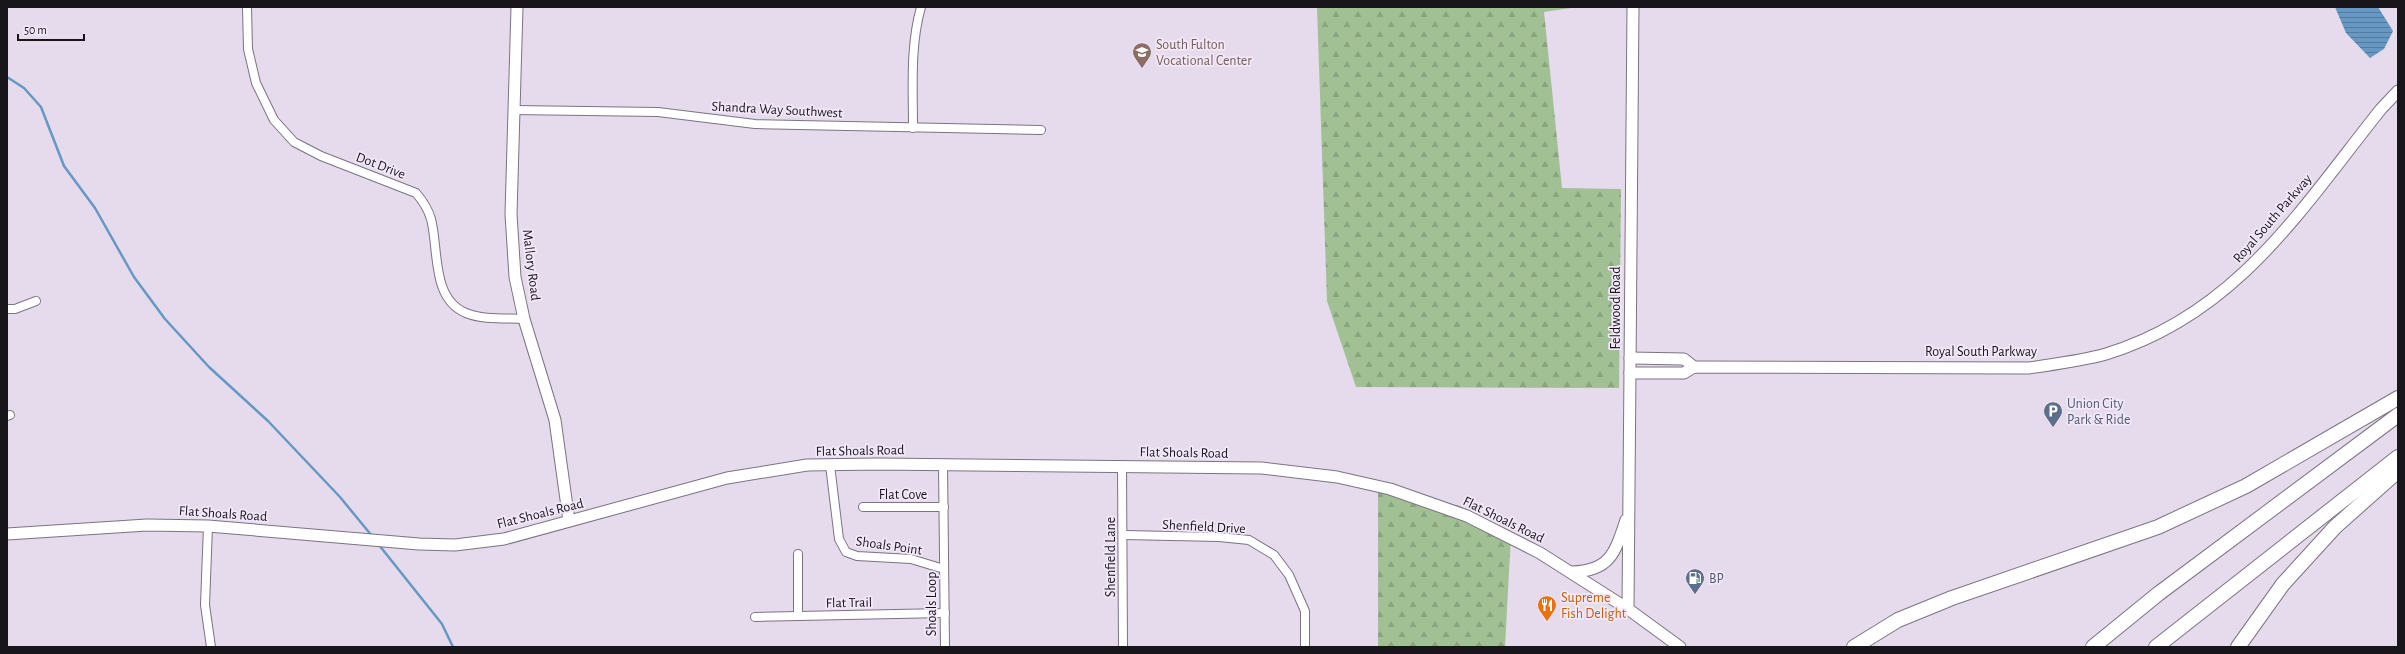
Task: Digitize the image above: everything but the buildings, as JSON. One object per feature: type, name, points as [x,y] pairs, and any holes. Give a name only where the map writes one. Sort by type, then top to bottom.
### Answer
[{"type":"highway","points":[[1854,647],[1898,620],[1952,598],[2158,527],[2246,486],[2398,398]]},
{"type":"highway","points":[[2093,647],[2164,589],[2398,415]]},
{"type":"highway","points":[[2156,647],[2398,457]]},
{"type":"highway","points":[[2238,647],[2283,584],[2335,528],[2398,471]]},
{"type":"street","name":"Dot Drive","points":[[247,7],[248,49],[256,83],[274,120],[294,142],[321,156],[416,193],[424,202],[430,218],[440,285],[455,306],[466,313],[493,318],[524,319]]},
{"type":"street","name":"Mallory Road","points":[[517,7],[512,110],[511,214],[515,277],[524,319],[555,420],[569,521]]},
{"type":"street","points":[[913,128],[915,27],[921,7]]},
{"type":"street","name":"Feldwood Road","points":[[1628,609],[1633,7]]},
{"type":"street","name":"Royal South Parkway","points":[[1630,373],[1684,373],[1694,367],[2029,368],[2071,362],[2106,354],[2146,339],[2178,323],[2219,296],[2255,264],[2381,109],[2398,91]]},
{"type":"street","name":"Shandra Way Southwest","points":[[512,110],[658,112],[755,124],[1041,130]]},
{"type":"street","points":[[7,309],[15,309],[36,302]]},
{"type":"street","name":"Royal South Parkway","points":[[1630,358],[1684,359],[1694,367]]},
{"type":"street","name":"Flat Shoals Road","points":[[7,534],[147,525],[208,526],[420,544],[455,544],[504,538],[728,478],[768,470],[830,465],[1262,468],[1329,476],[1390,489],[1473,518],[1540,552],[1628,609],[1680,647]]},
{"type":"street","name":"Shoals Point","points":[[830,465],[839,539],[846,552],[857,556],[911,559],[944,569]]},
{"type":"street","name":"Shoals Loop","points":[[944,465],[945,647]]},
{"type":"street","name":"Shenfield Lane","points":[[1122,467],[1124,536],[1123,647]]},
{"type":"street","name":"Flat Cove","points":[[863,507],[944,507]]},
{"type":"street","points":[[1572,572],[1588,572],[1602,566],[1616,550],[1629,510]]},
{"type":"street","points":[[208,526],[205,606],[211,647]]},
{"type":"street","name":"Shenfield Drive","points":[[1124,536],[1219,537],[1249,540],[1274,555],[1289,575],[1305,612],[1305,647]]},
{"type":"street","points":[[798,554],[798,616]]},
{"type":"street","name":"Flat Trail","points":[[755,617],[944,613]]},
{"type":"green space","points":[[1317,7],[1578,7],[1544,12],[1562,188],[1621,189],[1619,388],[1356,387],[1327,301]]},
{"type":"green space","points":[[1378,491],[1460,506],[1511,534],[1505,647],[1378,647]]},
{"type":"water","points":[[2335,7],[2378,7],[2393,31],[2384,49],[2370,58],[2346,33]]},
{"type":"waterway","points":[[7,77],[24,88],[41,107],[64,166],[95,208],[134,277],[165,319],[209,367],[268,421],[340,497],[372,536]]},
{"type":"waterway","points":[[379,545],[442,624],[453,647]]},
{"type":"place","name":"South Fulton Vocational Center","points":[[1142,69]]},
{"type":"place","name":"Union City Park & Ride","points":[[2053,428]]},
{"type":"place","name":"BP","points":[[1695,595]]},
{"type":"place","name":"Supreme Fish Delight","points":[[1547,622]]}]
